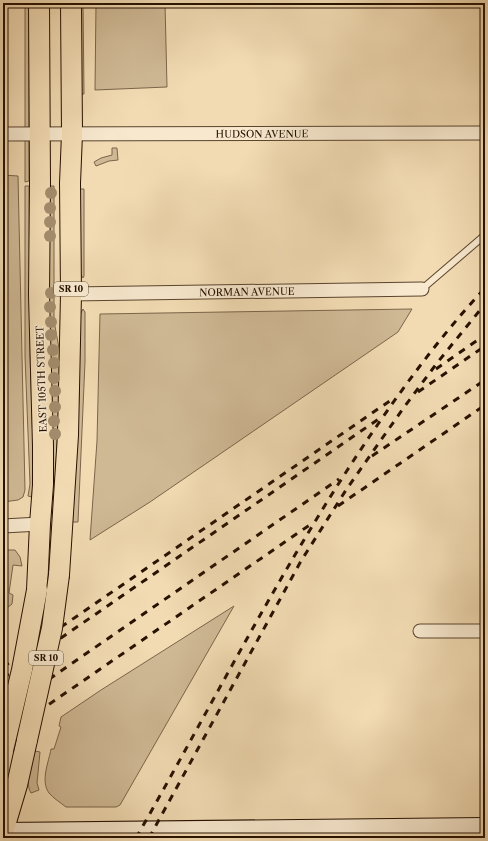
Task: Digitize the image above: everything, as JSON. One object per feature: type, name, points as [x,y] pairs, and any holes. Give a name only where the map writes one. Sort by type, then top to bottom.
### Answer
[{"type":"main road","name":"EAST 105TH STREET","points":[[3,750],[22,670],[37,590],[43,485],[39,295],[39,3]]},
{"type":"main road","name":"SR 10","points":[[3,832],[17,785],[52,628],[59,575],[68,435],[71,294],[71,3]]},
{"type":"street","name":"HUDSON AVENUE","points":[[3,134],[485,133]]},
{"type":"street","name":"NORMAN AVENUE","points":[[71,294],[422,289]]},
{"type":"street","points":[[3,526],[40,524]]},
{"type":"street","points":[[420,631],[485,631]]},
{"type":"street","points":[[3,832],[485,827]]},
{"type":"lane","points":[[422,289],[485,235]]},
{"type":"shaded area","points":[[25,3],[29,3],[29,181],[25,182]]},
{"type":"shaded area","points":[[78,3],[83,3],[84,94],[78,94]]},
{"type":"shaded area","points":[[96,3],[165,3],[167,87],[95,90]]},
{"type":"shaded area","points":[[112,148],[117,148],[118,160],[109,161],[96,166],[94,162],[112,155]]},
{"type":"shaded area","points":[[3,175],[18,176],[25,490],[23,497],[18,500],[3,502]]},
{"type":"shaded area","points":[[25,186],[29,186],[30,355],[34,473],[32,497],[28,496],[30,484],[25,356]]},
{"type":"shaded area","points":[[47,186],[54,186],[54,321],[61,359],[52,549],[50,550],[48,547],[50,404]]},
{"type":"shaded area","points":[[78,189],[84,189],[83,278],[79,271]]},
{"type":"shaded area","points":[[83,309],[85,312],[85,362],[78,522],[72,522],[79,395],[80,315]]},
{"type":"shaded area","points":[[412,309],[398,332],[150,502],[90,540],[97,441],[100,314]]},
{"type":"shaded area","points":[[15,550],[20,557],[22,566],[13,565],[9,593],[13,595],[12,604],[3,611],[3,551]]},
{"type":"shaded area","points":[[234,606],[120,805],[116,807],[66,807],[55,799],[46,788],[45,777],[51,749],[54,749],[61,727],[59,726],[61,717]]},
{"type":"shaded area","points":[[35,751],[40,752],[37,783],[39,790],[31,793],[28,778]]},
{"type":"railway","points":[[136,838],[281,578],[343,477],[414,373],[485,288]]},
{"type":"railway","points":[[149,838],[301,561],[346,490],[402,410],[437,363],[485,304]]},
{"type":"railway","points":[[436,369],[485,335]]},
{"type":"railway","points":[[418,392],[485,346]]},
{"type":"railway","points":[[372,456],[485,380]]},
{"type":"railway","points":[[3,667],[394,398]]},
{"type":"railway","points":[[338,506],[485,405]]},
{"type":"railway","points":[[3,678],[380,418]]},
{"type":"railway","points":[[3,711],[339,479]]},
{"type":"railway","points":[[3,736],[311,524]]}]
